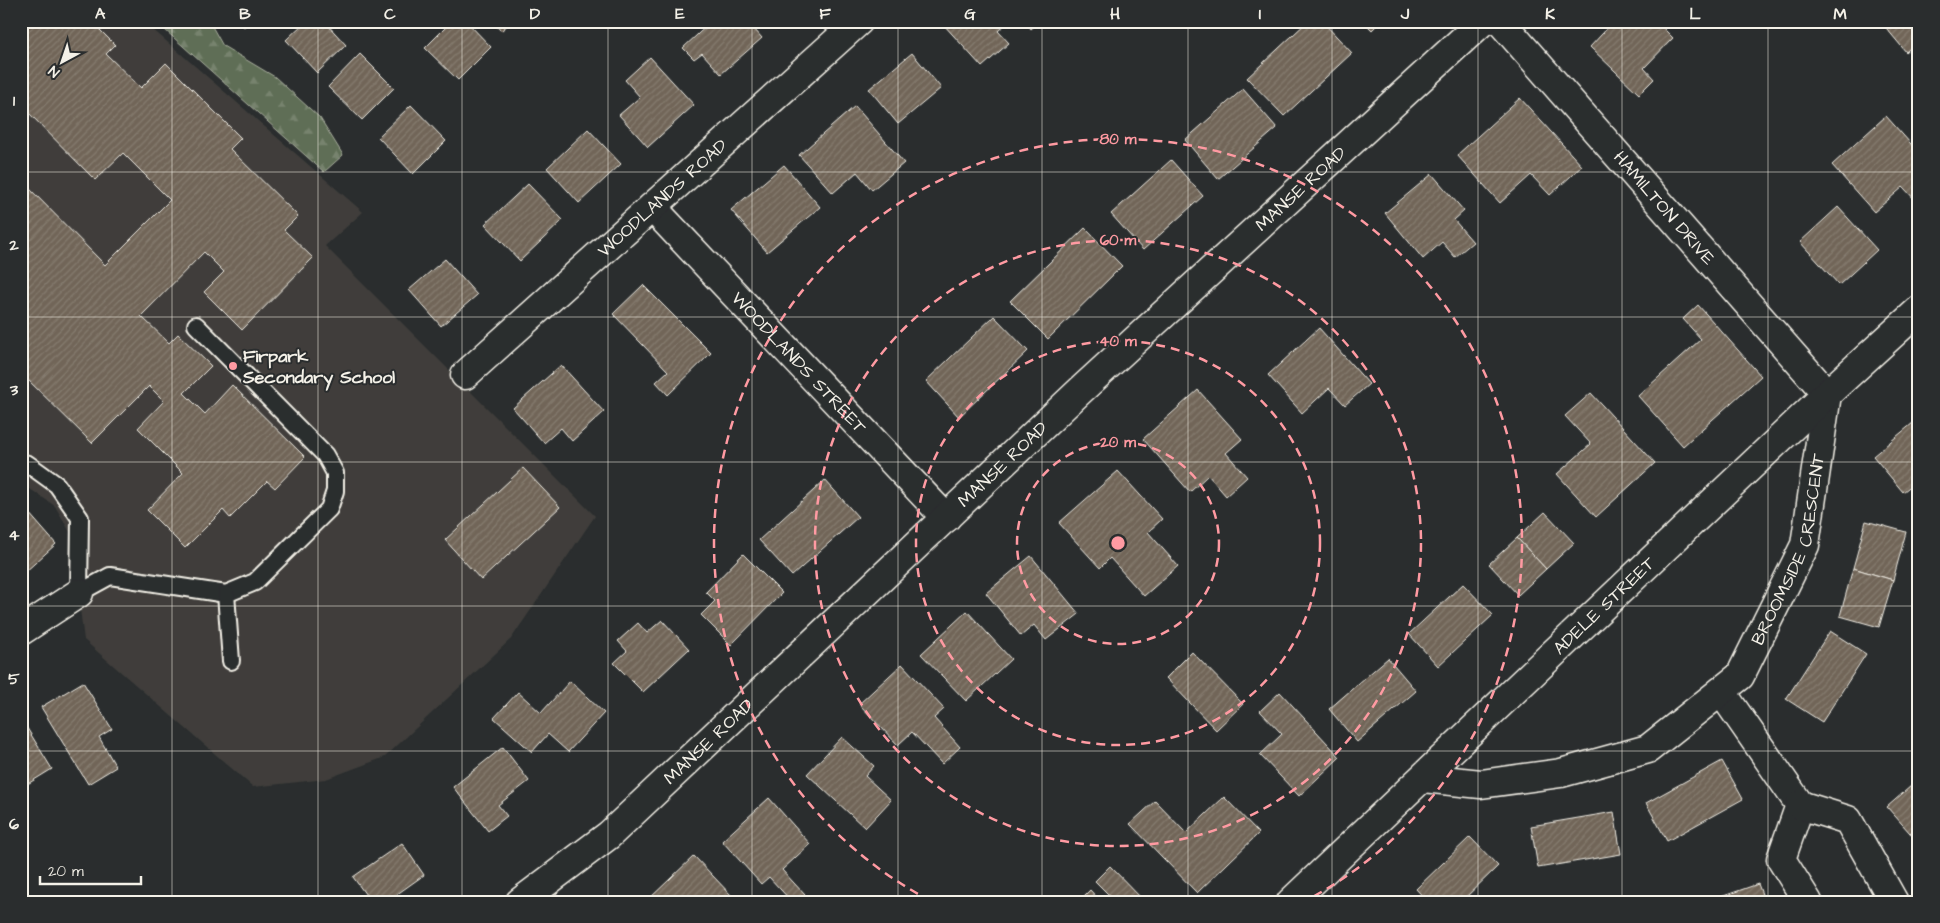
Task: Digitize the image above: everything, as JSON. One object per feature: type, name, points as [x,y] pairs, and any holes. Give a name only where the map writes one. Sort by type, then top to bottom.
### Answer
[{"type":"street","name":"WOODLANDS ROAD","points":[[465,375],[859,21]]},
{"type":"street","name":"MANSE ROAD","points":[[520,902],[609,835],[1081,390],[1482,21]]},
{"type":"street","name":"HAMILTON DRIVE","points":[[1500,21],[1827,394]]},
{"type":"street","name":"WOODLANDS STREET","points":[[652,207],[946,518]]},
{"type":"street","name":"ADELE STREET","points":[[1302,898],[1423,778],[1827,394],[1919,310]]},
{"type":"street","name":"BROOMSIDE CRESCENT","points":[[1423,778],[1481,784],[1499,782],[1561,773],[1648,749],[1740,676],[1805,545],[1827,394]]},
{"type":"street","points":[[21,631],[79,592]]},
{"type":"street","points":[[1721,691],[1800,805],[1848,820],[1894,902]]},
{"type":"street","points":[[1800,805],[1781,859],[1808,902]]},
{"type":"lane","points":[[21,462],[28,464],[57,485],[80,518],[79,592],[110,576],[226,594],[255,582],[329,509],[335,491],[335,473],[325,455],[196,325]]},
{"type":"lane","points":[[226,594],[231,661]]},
{"type":"shaded area","name":"Firpark Secondary School","points":[[21,21],[143,21],[363,212],[325,246],[595,516],[511,639],[385,757],[326,779],[253,787],[84,640],[70,532],[55,506],[30,489],[21,487]]},
{"type":"green space","points":[[155,21],[209,21],[223,46],[275,77],[320,118],[343,155],[324,172]]},
{"type":"building","points":[[21,21],[91,21],[115,45],[106,54],[141,88],[166,63],[241,138],[230,149],[298,216],[284,230],[313,258],[242,330],[204,292],[224,272],[204,252],[141,316],[169,343],[178,334],[211,366],[184,393],[205,414],[232,385],[305,457],[275,488],[267,481],[230,518],[223,510],[185,548],[147,510],[183,473],[138,428],[164,401],[149,386],[92,443],[21,373],[21,180],[105,265],[170,200],[123,153],[95,180],[21,105]]},
{"type":"building","points":[[238,21],[250,21],[244,27]]},
{"type":"building","points":[[306,21],[324,21],[346,45],[317,73],[286,40]]},
{"type":"building","points":[[452,21],[466,21],[491,47],[458,80],[425,48]]},
{"type":"building","points":[[492,21],[512,21],[501,31]]},
{"type":"building","points":[[712,21],[747,21],[762,38],[721,74],[702,53],[694,59],[683,48]]},
{"type":"building","points":[[946,21],[1009,21],[998,31],[1009,43],[982,67],[943,24]]},
{"type":"building","points":[[1025,21],[1040,21],[1031,29]]},
{"type":"building","points":[[1308,21],[1322,21],[1352,53],[1284,116],[1247,78]]},
{"type":"building","points":[[1363,21],[1381,21],[1372,30]]},
{"type":"building","points":[[1614,21],[1656,21],[1673,38],[1644,68],[1654,79],[1639,94],[1590,47]]},
{"type":"building","points":[[1884,21],[1919,21],[1919,46],[1916,43],[1906,52],[1882,23]]},
{"type":"building","points":[[912,53],[941,88],[898,124],[869,89]]},
{"type":"building","points":[[360,54],[394,88],[362,120],[328,87]]},
{"type":"building","points":[[650,57],[694,105],[648,147],[619,115],[640,97],[625,80]]},
{"type":"building","points":[[1243,89],[1277,128],[1218,179],[1185,140]]},
{"type":"building","points":[[1520,98],[1582,166],[1550,195],[1531,175],[1500,203],[1457,155]]},
{"type":"building","points":[[411,105],[446,141],[413,174],[378,137]]},
{"type":"building","points":[[855,106],[904,163],[872,190],[857,172],[833,193],[799,155]]},
{"type":"building","points":[[1886,116],[1919,153],[1919,204],[1903,187],[1874,212],[1832,165]]},
{"type":"building","points":[[588,129],[621,164],[579,203],[547,168]]},
{"type":"building","points":[[1171,160],[1203,196],[1143,250],[1111,214]]},
{"type":"building","points":[[784,165],[820,207],[767,252],[731,210]]},
{"type":"building","points":[[1432,174],[1464,211],[1454,220],[1473,242],[1455,257],[1442,242],[1423,259],[1385,213]]},
{"type":"building","points":[[528,184],[563,220],[520,261],[485,224]]},
{"type":"building","points":[[1838,207],[1877,250],[1839,285],[1800,242]]},
{"type":"building","points":[[1085,228],[1122,266],[1048,339],[1010,301]]},
{"type":"building","points":[[445,259],[477,295],[441,326],[409,290]]},
{"type":"building","points":[[643,285],[711,353],[668,395],[656,382],[668,371],[613,314]]},
{"type":"building","points":[[1698,305],[1761,376],[1683,446],[1638,396],[1701,339],[1683,319]]},
{"type":"building","points":[[994,316],[1028,351],[959,417],[926,381]]},
{"type":"building","points":[[1319,328],[1369,384],[1345,405],[1329,388],[1302,413],[1268,375]]},
{"type":"building","points":[[561,365],[604,412],[572,441],[561,428],[544,443],[513,408]]},
{"type":"building","points":[[1198,390],[1242,439],[1226,453],[1247,477],[1226,496],[1208,475],[1190,492],[1143,439]]},
{"type":"building","points":[[1591,393],[1655,463],[1596,517],[1557,474],[1591,444],[1565,416]]},
{"type":"building","points":[[1919,418],[1919,479],[1903,492],[1873,456]]},
{"type":"building","points":[[523,468],[560,507],[481,580],[445,540]]},
{"type":"building","points":[[1118,471],[1162,519],[1148,532],[1178,566],[1144,596],[1110,558],[1100,568],[1059,523]]},
{"type":"building","points":[[825,480],[858,517],[792,576],[759,540]]},
{"type":"building","points":[[21,504],[56,544],[24,573],[21,570]]},
{"type":"building","points":[[1545,512],[1574,543],[1546,569],[1517,538]]},
{"type":"building","points":[[1866,521],[1906,532],[1893,580],[1853,568]]},
{"type":"building","points":[[1517,538],[1546,569],[1518,595],[1489,564]]},
{"type":"building","points":[[743,554],[782,593],[731,645],[701,615],[715,601],[706,592]]},
{"type":"building","points":[[1031,556],[1079,614],[1046,640],[1034,625],[1021,636],[986,593]]},
{"type":"building","points":[[1853,568],[1893,580],[1879,627],[1840,616]]},
{"type":"building","points":[[1463,584],[1493,615],[1438,666],[1409,634]]},
{"type":"building","points":[[967,611],[1011,659],[966,701],[921,654]]},
{"type":"building","points":[[662,620],[689,649],[643,692],[614,663],[627,651],[618,641],[638,623],[647,633]]},
{"type":"building","points":[[1830,631],[1866,654],[1822,722],[1786,699]]},
{"type":"building","points":[[1192,652],[1243,704],[1216,730],[1166,678]]},
{"type":"building","points":[[1388,658],[1416,691],[1357,742],[1329,709]]},
{"type":"building","points":[[902,664],[944,709],[934,718],[960,747],[942,764],[912,732],[898,745],[859,704]]},
{"type":"building","points":[[570,681],[604,713],[568,752],[548,734],[532,752],[494,718],[518,692],[541,713]]},
{"type":"building","points":[[83,682],[112,729],[99,737],[116,767],[88,784],[41,707]]},
{"type":"building","points":[[1280,692],[1340,757],[1299,796],[1260,755],[1282,734],[1260,711]]},
{"type":"building","points":[[21,720],[52,769],[21,788]]},
{"type":"building","points":[[842,737],[874,766],[865,776],[891,800],[865,828],[807,774]]},
{"type":"building","points":[[503,747],[529,781],[498,805],[507,816],[488,831],[453,787]]},
{"type":"building","points":[[1722,761],[1743,799],[1667,841],[1646,803]]},
{"type":"building","points":[[1919,779],[1919,825],[1910,833],[1887,807]]},
{"type":"building","points":[[1224,797],[1259,833],[1197,893],[1130,824],[1155,801],[1186,833]]},
{"type":"building","points":[[769,798],[810,844],[782,870],[805,895],[797,902],[792,902],[769,877],[761,884],[722,841]]},
{"type":"building","points":[[1614,812],[1621,854],[1538,868],[1531,826]]},
{"type":"building","points":[[1919,825],[1919,843],[1910,833]]},
{"type":"building","points":[[1470,837],[1498,866],[1461,902],[1428,902],[1416,889]]},
{"type":"building","points":[[402,843],[424,875],[386,902],[371,902],[353,877]]},
{"type":"building","points":[[694,856],[731,895],[724,902],[647,901]]},
{"type":"building","points":[[1110,866],[1145,902],[1105,902],[1111,897],[1095,881]]},
{"type":"building","points":[[1758,884],[1765,902],[1713,902],[1712,900]]},
{"type":"building","points":[[1090,890],[1101,902],[1078,902]]},
{"type":"place","name":"Firpark Secondary School","points":[[233,366]]}]
